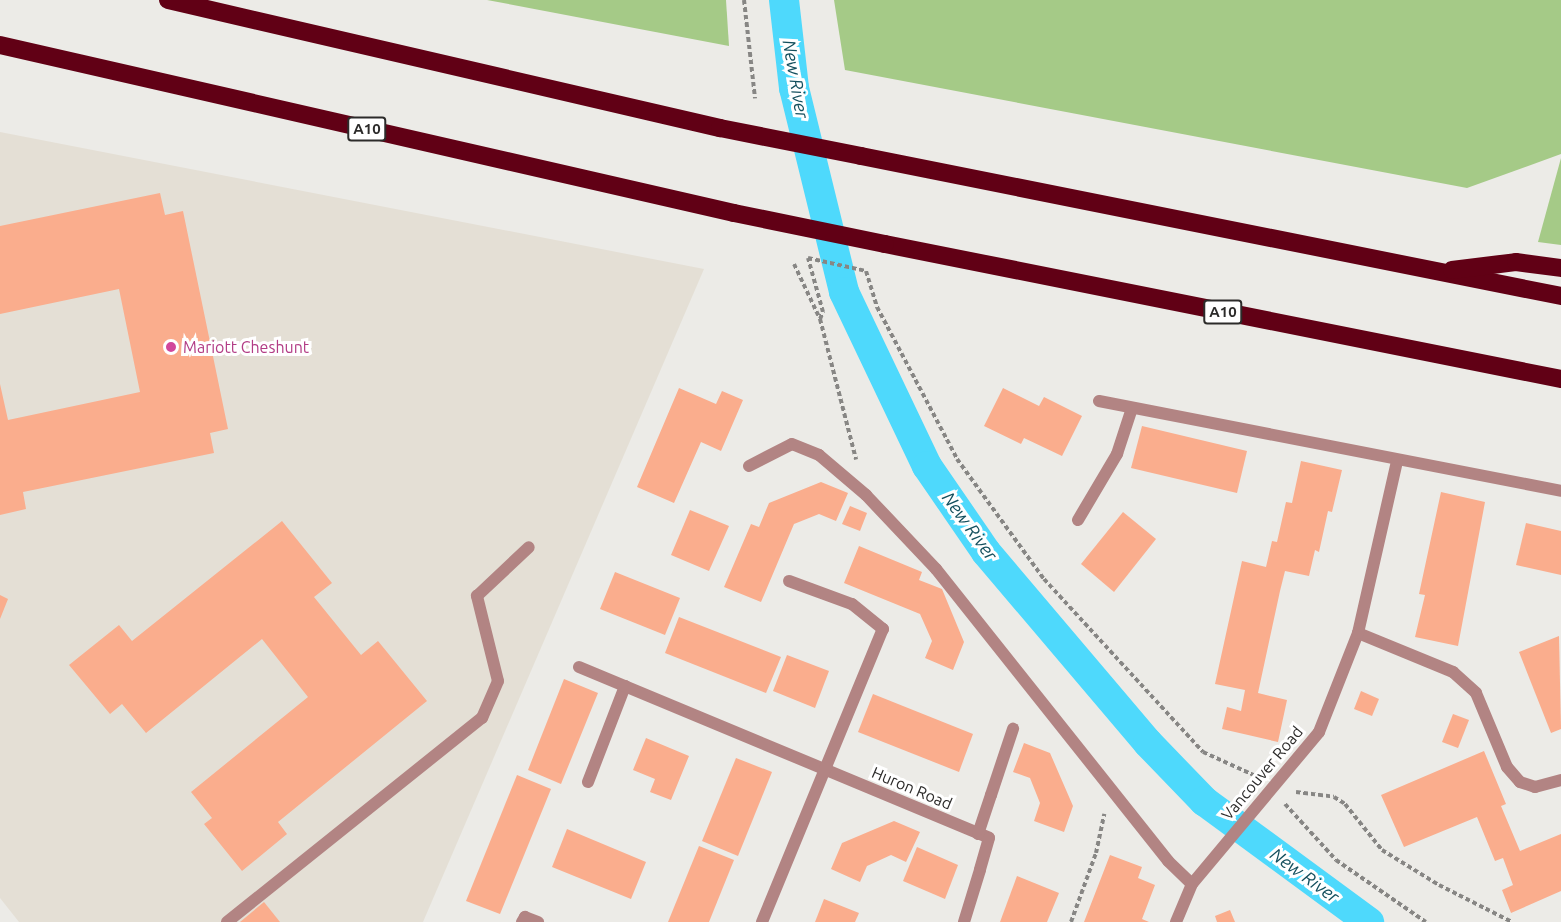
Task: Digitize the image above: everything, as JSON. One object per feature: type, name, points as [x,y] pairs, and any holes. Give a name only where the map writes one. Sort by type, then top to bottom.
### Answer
[{"type":"highway","points":[[168,0],[720,128],[1561,296]]},
{"type":"highway","name":"A10","points":[[0,45],[734,213],[1561,379]]},
{"type":"highway","points":[[1435,272],[1516,262],[1561,267]]},
{"type":"street","points":[[1099,401],[1397,461],[1561,491]]},
{"type":"street","points":[[1078,520],[1117,454],[1132,408]]},
{"type":"street","points":[[749,466],[792,444],[819,455],[866,495],[936,568],[1168,861],[1192,884]]},
{"type":"street","name":"Vancouver Road","points":[[1176,922],[1192,884],[1319,732],[1358,633],[1397,461]]},
{"type":"street","points":[[227,922],[482,718],[498,681],[477,596],[529,547]]},
{"type":"street","points":[[762,922],[823,768],[842,733],[883,629],[852,604],[789,581]]},
{"type":"street","points":[[1358,633],[1453,672],[1476,693],[1507,767],[1520,782],[1535,787],[1561,780]]},
{"type":"street","name":"Huron Road","points":[[579,667],[984,836]]},
{"type":"street","points":[[588,782],[625,686]]},
{"type":"street","points":[[964,922],[980,870],[991,795],[1013,729]]},
{"type":"street","points":[[523,920],[538,922]]},
{"type":"path","points":[[744,0],[755,98]]},
{"type":"path","points":[[820,319],[823,312],[808,258],[866,271],[877,308],[957,459],[1044,579],[1203,752],[1254,775]]},
{"type":"path","points":[[794,264],[820,319],[866,495]]},
{"type":"path","points":[[1071,922],[1096,853],[1110,787]]},
{"type":"path","points":[[1292,790],[1334,797],[1345,804],[1382,850],[1439,885],[1512,922]]},
{"type":"path","points":[[1286,805],[1336,860],[1426,922]]},
{"type":"shaded area","points":[[0,132],[704,269],[423,922],[19,922],[0,898]]},
{"type":"green space","points":[[487,0],[726,0],[729,46]]},
{"type":"green space","points":[[834,0],[1561,0],[1561,154],[1467,188],[845,70]]},
{"type":"green space","points":[[1561,158],[1561,245],[1538,242]]},
{"type":"building","name":"Mariott Cheshunt","points":[[160,193],[165,215],[183,211],[228,429],[210,433],[214,453],[23,492],[26,509],[0,515],[0,384],[8,420],[140,392],[119,289],[0,314],[0,226]]},
{"type":"building","points":[[679,388],[716,404],[722,391],[743,400],[721,451],[701,442],[674,503],[637,487]]},
{"type":"building","points":[[1003,388],[1039,406],[1044,397],[1082,416],[1062,456],[1024,438],[1021,444],[984,426]]},
{"type":"building","points":[[1142,426],[1247,451],[1237,493],[1131,468]]},
{"type":"building","points":[[1301,461],[1342,470],[1332,512],[1328,511],[1319,552],[1315,550],[1309,576],[1285,571],[1280,591],[1258,693],[1287,700],[1278,742],[1222,729],[1227,707],[1241,711],[1245,690],[1215,684],[1242,561],[1266,567],[1272,541],[1277,542],[1286,502],[1292,503]]},
{"type":"building","points":[[821,482],[848,493],[836,521],[819,514],[794,524],[761,602],[724,587],[751,524],[759,527],[769,503]]},
{"type":"building","points":[[1441,492],[1485,502],[1458,646],[1415,637],[1425,595],[1419,594]]},
{"type":"building","points":[[850,506],[867,513],[860,531],[842,524]]},
{"type":"building","points":[[690,510],[729,526],[709,571],[671,555]]},
{"type":"building","points":[[1123,512],[1156,539],[1114,592],[1081,564]]},
{"type":"building","points":[[282,521],[332,583],[314,597],[361,655],[378,641],[427,701],[278,822],[287,834],[242,871],[204,824],[212,818],[191,792],[308,697],[262,639],[146,733],[122,704],[110,714],[69,665],[119,625],[132,641]]},
{"type":"building","points":[[1526,523],[1561,531],[1561,575],[1516,565]]},
{"type":"building","points":[[859,546],[922,572],[919,580],[942,589],[964,642],[953,670],[925,658],[932,641],[920,614],[844,583]]},
{"type":"building","points":[[615,572],[680,598],[665,635],[600,609]]},
{"type":"building","points":[[0,595],[8,599],[0,619]]},
{"type":"building","points":[[679,617],[781,657],[766,693],[665,653]]},
{"type":"building","points":[[1559,636],[1561,729],[1551,733],[1519,652]]},
{"type":"building","points":[[787,655],[829,671],[815,708],[773,691]]},
{"type":"building","points":[[564,679],[598,693],[561,784],[528,770]]},
{"type":"building","points":[[1361,691],[1379,699],[1372,716],[1354,709]]},
{"type":"building","points":[[873,694],[973,734],[959,772],[858,732]]},
{"type":"building","points":[[1453,714],[1469,720],[1458,748],[1442,742]]},
{"type":"building","points":[[646,738],[689,756],[671,800],[650,792],[655,779],[633,770]]},
{"type":"building","points":[[1024,743],[1050,753],[1073,806],[1064,832],[1034,821],[1040,803],[1030,778],[1013,772]]},
{"type":"building","points":[[1484,751],[1506,804],[1501,806],[1520,851],[1561,834],[1561,891],[1511,913],[1502,890],[1513,885],[1503,858],[1495,861],[1477,817],[1404,847],[1381,795]]},
{"type":"building","points":[[736,758],[772,772],[738,856],[702,841]]},
{"type":"building","points":[[517,775],[551,789],[500,914],[466,901]]},
{"type":"building","points":[[894,821],[920,832],[906,862],[891,855],[867,866],[860,882],[831,869],[842,843]]},
{"type":"building","points":[[567,829],[646,862],[631,899],[552,867]]},
{"type":"building","points":[[699,846],[734,860],[709,922],[668,922]]},
{"type":"building","points":[[917,847],[958,865],[945,899],[903,881]]},
{"type":"building","points":[[1110,855],[1142,867],[1138,878],[1155,885],[1142,919],[1149,922],[1084,922]]},
{"type":"building","points":[[1017,876],[1059,893],[1047,922],[1000,922]]},
{"type":"building","points":[[824,899],[859,913],[855,922],[815,922]]},
{"type":"building","points":[[264,902],[280,922],[240,922]]},
{"type":"building","points":[[1230,910],[1235,922],[1217,922],[1215,916]]},
{"type":"waterway","name":"New River","points":[[784,0],[794,88],[844,292],[927,466],[986,552],[1148,743],[1204,801],[1369,922]]},
{"type":"place","name":"Mariott Cheshunt","points":[[171,347]]}]
